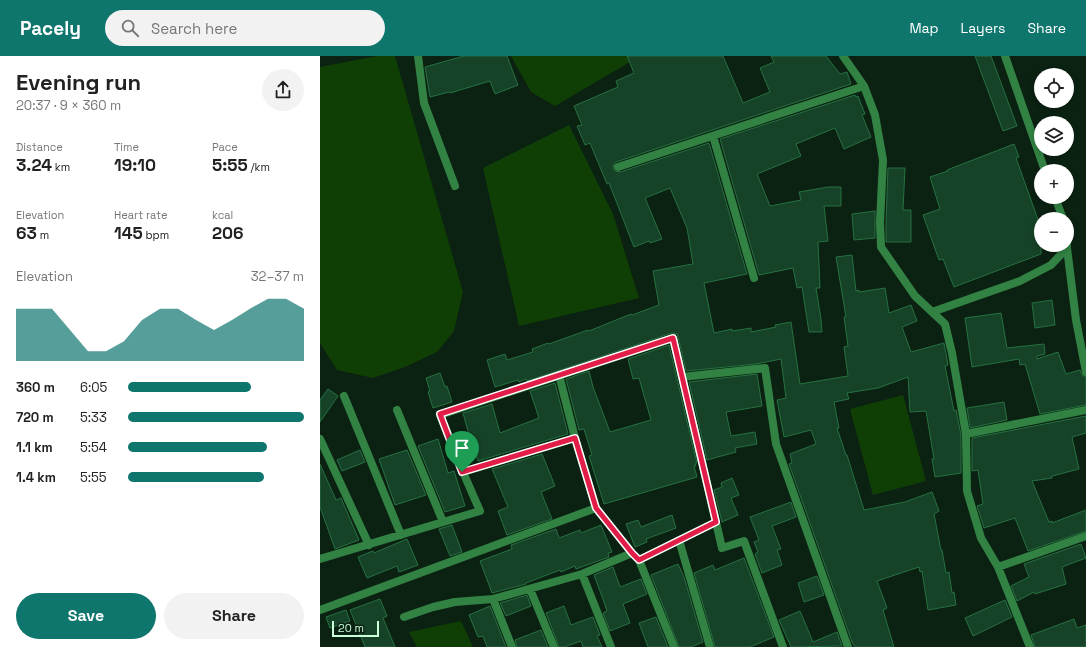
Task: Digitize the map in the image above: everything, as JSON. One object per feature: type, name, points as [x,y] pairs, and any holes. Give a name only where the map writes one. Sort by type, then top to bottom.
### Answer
[{"type":"street","points":[[418,56],[424,102],[455,186]]},
{"type":"street","points":[[843,56],[864,86],[875,115],[883,160],[880,222],[881,247],[915,296],[945,324],[952,353],[966,434],[967,492],[981,538],[998,567],[1030,647]]},
{"type":"street","points":[[1005,56],[1043,164]]},
{"type":"street","points":[[618,167],[864,86]]},
{"type":"street","points":[[713,136],[754,278]]},
{"type":"street","points":[[932,312],[1020,281],[1051,265],[1061,252]]},
{"type":"street","points":[[1068,252],[1076,320],[1086,372]]},
{"type":"street","points":[[320,559],[480,511],[462,472],[440,414],[673,338],[722,548],[744,541],[783,647]]},
{"type":"street","points":[[682,377],[765,368],[776,444],[848,647]]},
{"type":"street","points":[[559,376],[575,438],[596,508],[639,560],[674,647]]},
{"type":"street","points":[[344,396],[401,535]]},
{"type":"street","points":[[397,410],[443,522]]},
{"type":"street","points":[[966,434],[1086,410]]},
{"type":"street","points":[[462,472],[575,438]]},
{"type":"street","points":[[320,439],[369,544]]},
{"type":"street","points":[[320,610],[596,508]]},
{"type":"street","points":[[639,560],[716,522]]},
{"type":"street","points":[[998,567],[1086,536]]},
{"type":"street","points":[[679,540],[710,647]]},
{"type":"street","points":[[404,617],[433,607],[455,602],[493,599],[582,574],[632,553]]},
{"type":"street","points":[[582,574],[611,647]]},
{"type":"street","points":[[530,588],[554,647]]},
{"type":"street","points":[[493,599],[512,647]]},
{"type":"shaded area","points":[[377,56],[395,56],[463,292],[454,331],[437,352],[405,367],[373,378],[337,370],[320,343],[320,67]]},
{"type":"shaded area","points":[[511,56],[634,56],[635,59],[555,106],[531,92]]},
{"type":"shaded area","points":[[569,125],[613,214],[639,298],[519,326],[483,168]]},
{"type":"shaded area","points":[[903,395],[926,481],[873,495],[850,409]]},
{"type":"shaded area","points":[[461,621],[473,647],[417,647],[409,632]]},
{"type":"building","points":[[464,56],[507,56],[518,85],[495,94],[490,81],[450,93],[430,97],[425,67]]},
{"type":"building","points":[[627,56],[723,56],[743,103],[770,92],[760,68],[774,62],[771,56],[826,56],[840,74],[847,72],[851,84],[616,162],[613,168],[615,171],[620,172],[709,143],[747,274],[704,283],[714,333],[732,329],[732,331],[751,328],[751,332],[776,327],[775,325],[791,322],[800,384],[848,376],[844,347],[848,346],[844,317],[846,317],[836,257],[852,255],[856,291],[859,290],[859,292],[885,288],[889,313],[911,305],[917,321],[902,327],[911,352],[944,343],[948,365],[945,366],[954,411],[956,410],[961,435],[961,473],[935,477],[932,459],[934,459],[926,411],[910,412],[908,377],[878,388],[847,393],[849,399],[834,402],[839,428],[837,428],[864,510],[905,502],[932,492],[939,511],[934,514],[946,573],[949,572],[952,593],[954,592],[956,605],[928,610],[922,571],[920,572],[919,567],[877,581],[887,608],[883,610],[894,647],[855,647],[852,642],[789,464],[792,463],[790,454],[816,444],[811,430],[784,437],[777,400],[786,398],[781,359],[756,364],[686,371],[677,334],[672,333],[527,381],[526,379],[519,382],[518,380],[495,387],[487,360],[505,354],[507,360],[533,352],[532,349],[548,343],[549,344],[588,330],[589,331],[631,314],[632,315],[659,305],[653,271],[693,264],[687,228],[670,188],[645,198],[662,239],[650,243],[649,241],[634,247],[609,183],[607,184],[590,143],[585,145],[577,126],[582,125],[574,106],[618,87],[616,81],[634,73]]},
{"type":"building","points":[[975,56],[991,56],[1017,126],[1003,131]]},
{"type":"building","points":[[855,95],[856,97],[858,96],[865,114],[862,115],[871,137],[844,149],[835,128],[796,144],[801,156],[757,174],[770,206],[801,200],[799,192],[828,187],[841,187],[841,206],[824,206],[828,241],[818,242],[820,288],[816,288],[822,332],[809,332],[802,287],[797,288],[793,268],[759,275],[720,139]]},
{"type":"building","points":[[1014,144],[1019,157],[1016,158],[1035,212],[1034,212],[1034,252],[1041,252],[1041,254],[954,287],[943,259],[939,260],[923,215],[940,209],[930,177],[948,171],[947,170]]},
{"type":"building","points":[[888,168],[905,168],[903,210],[911,210],[911,242],[886,242]]},
{"type":"building","points":[[875,211],[875,238],[854,240],[852,214]]},
{"type":"building","points":[[1052,300],[1055,325],[1035,328],[1032,303]]},
{"type":"building","points":[[1001,313],[1007,348],[1044,344],[1045,354],[1037,356],[1037,359],[1058,352],[1066,374],[1080,370],[1082,375],[1086,377],[1086,405],[1040,414],[1025,364],[1020,365],[1019,359],[972,367],[965,318]]},
{"type":"building","points":[[669,345],[697,463],[695,464],[696,466],[694,466],[697,477],[604,504],[589,456],[592,455],[584,429],[579,430],[566,379],[589,371],[593,387],[610,432],[651,420],[639,378],[633,379],[628,359]]},
{"type":"building","points":[[440,373],[445,387],[447,386],[452,402],[433,408],[428,392],[430,391],[426,378]]},
{"type":"building","points":[[757,374],[762,406],[726,412],[731,436],[755,432],[757,444],[735,448],[736,452],[707,460],[689,382]]},
{"type":"building","points":[[555,383],[568,434],[478,461],[463,413],[492,404],[500,433],[539,418],[530,391]]},
{"type":"building","points":[[328,389],[338,396],[320,422],[320,400]]},
{"type":"building","points":[[1004,402],[1007,420],[970,428],[967,408]]},
{"type":"building","points":[[1086,416],[1086,433],[1072,437],[1079,469],[1052,476],[1052,478],[1032,481],[1049,522],[1052,521],[1052,523],[1086,510],[1086,531],[1028,551],[1015,518],[984,528],[977,506],[983,504],[978,470],[972,471],[972,438]]},
{"type":"building","points":[[438,439],[448,473],[454,471],[465,506],[445,512],[418,446]]},
{"type":"building","points":[[360,450],[365,462],[342,471],[337,460]]},
{"type":"building","points":[[407,450],[426,495],[395,505],[379,459]]},
{"type":"building","points":[[542,454],[555,486],[541,492],[552,519],[507,535],[498,511],[508,507],[492,469]]},
{"type":"building","points":[[320,464],[336,500],[341,498],[359,540],[335,549],[320,507]]},
{"type":"building","points":[[732,478],[739,495],[731,498],[738,515],[722,522],[714,490],[722,487],[721,483]]},
{"type":"building","points":[[791,502],[796,517],[772,526],[781,549],[777,550],[782,565],[762,573],[755,554],[758,552],[754,542],[759,540],[750,517]]},
{"type":"building","points":[[672,515],[676,528],[646,539],[647,542],[635,547],[626,524],[638,520],[641,527]]},
{"type":"building","points":[[452,525],[462,552],[450,556],[439,529]]},
{"type":"building","points":[[601,525],[612,552],[608,553],[609,557],[576,569],[575,566],[561,572],[560,570],[526,584],[492,593],[480,561],[512,549],[511,545],[556,529],[559,538],[580,530],[581,533]]},
{"type":"building","points":[[407,539],[418,565],[399,572],[397,566],[367,578],[358,557],[373,551],[374,553]]},
{"type":"building","points":[[1081,544],[1086,558],[1062,567],[1066,584],[1035,594],[1034,592],[1017,601],[1011,586],[1029,577],[1024,564]]},
{"type":"building","points":[[744,558],[774,637],[750,647],[715,647],[694,573],[713,565],[715,570]]},
{"type":"building","points":[[678,564],[684,577],[703,642],[691,647],[679,647],[651,575]]},
{"type":"building","points":[[613,567],[620,587],[641,579],[647,594],[623,604],[630,623],[610,631],[603,613],[607,611],[594,575]]},
{"type":"building","points":[[817,576],[824,595],[804,602],[798,583]]},
{"type":"building","points":[[527,595],[531,606],[506,616],[500,603]]},
{"type":"building","points":[[380,599],[387,616],[383,618],[395,647],[365,647],[350,610]]},
{"type":"building","points":[[1005,600],[1012,617],[973,636],[965,618]]},
{"type":"building","points":[[490,606],[506,647],[487,647],[483,636],[478,637],[469,615]]},
{"type":"building","points":[[564,606],[571,625],[593,617],[600,635],[597,636],[602,647],[583,647],[581,641],[564,647],[559,647],[546,613]]},
{"type":"building","points":[[346,610],[350,621],[330,628],[326,617]]},
{"type":"building","points":[[800,611],[813,642],[837,632],[842,646],[791,647],[779,620]]},
{"type":"building","points":[[656,617],[668,647],[648,647],[639,623]]},
{"type":"building","points":[[1074,619],[1077,628],[1086,625],[1086,647],[1035,647],[1031,635]]},
{"type":"building","points":[[541,630],[548,647],[517,647],[515,640]]},
{"type":"route","points":[[673,338],[716,522],[639,560],[596,508],[575,438],[462,472],[440,414],[673,338]]}]
